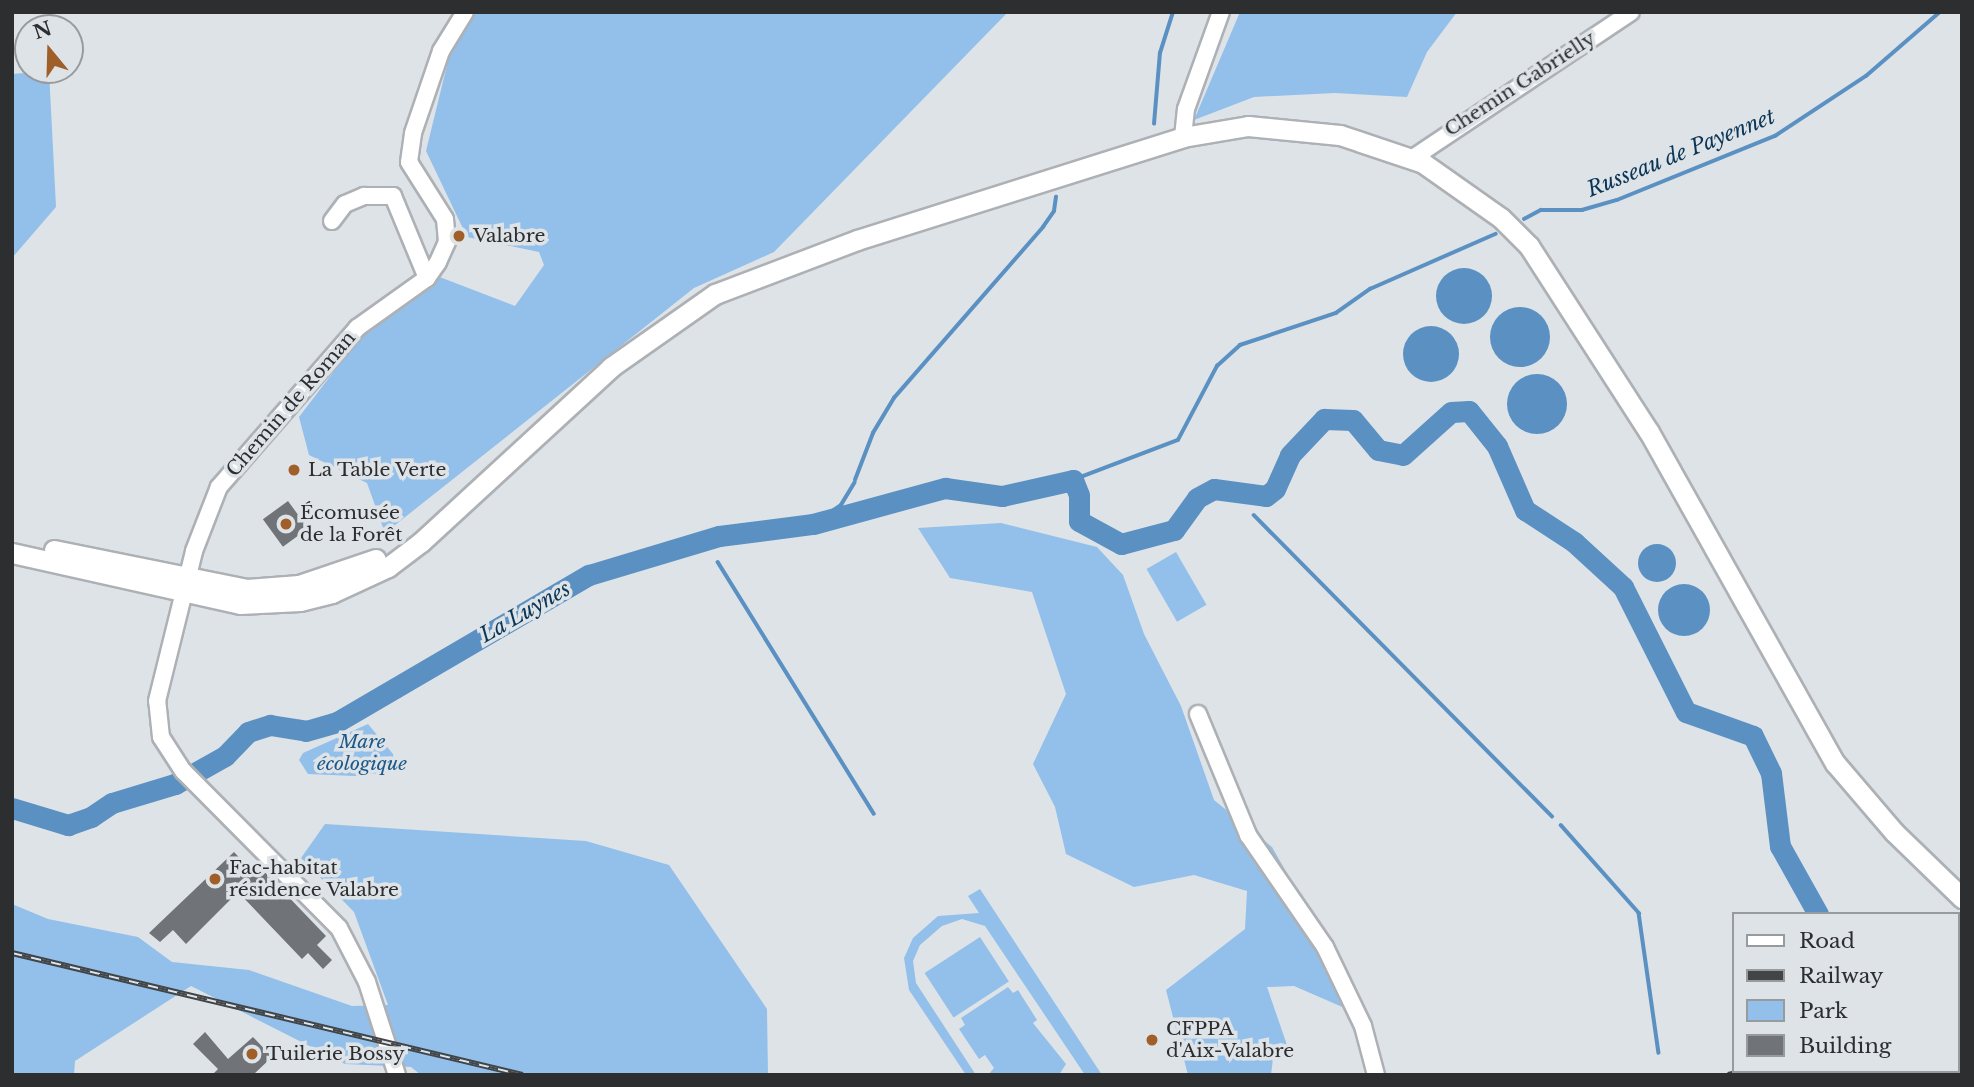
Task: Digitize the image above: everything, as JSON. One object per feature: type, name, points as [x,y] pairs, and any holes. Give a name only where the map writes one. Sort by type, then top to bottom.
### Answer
[{"type":"main road","points":[[12,554],[183,591],[268,605],[332,593],[388,567],[507,464],[633,349],[715,294],[857,240],[1183,137],[1248,126],[1290,127],[1340,135],[1413,158],[1501,218],[1546,269],[1671,470],[1835,763],[1894,832],[1962,898]]},
{"type":"main road","points":[[12,541],[183,591]]},
{"type":"street","name":"Chemin de Roman","points":[[397,1075],[367,982],[339,928],[189,776],[157,723],[183,591],[219,487],[276,416],[357,328],[427,278],[447,235],[440,208],[415,179],[409,162],[411,143],[441,51],[465,12]]},
{"type":"street","points":[[1183,137],[1186,109],[1221,12]]},
{"type":"street","name":"Chemin Gabrielly","points":[[1413,158],[1631,12]]},
{"type":"street","points":[[332,221],[345,204],[363,196],[393,196],[427,278]]},
{"type":"street","points":[[1198,715],[1248,835],[1325,947],[1363,1026],[1376,1075]]},
{"type":"green space","points":[[460,12],[1008,12],[774,252],[694,288],[385,533],[367,483],[309,455],[299,417],[367,328],[437,276],[515,306],[544,265],[539,252],[467,237],[426,151]]},
{"type":"green space","points":[[1240,12],[1457,12],[1427,52],[1407,97],[1335,93],[1254,97],[1194,120]]},
{"type":"green space","points":[[12,74],[14,84],[50,84],[56,207],[12,258]]},
{"type":"green space","points":[[1001,523],[1097,547],[1123,575],[1144,634],[1181,706],[1214,800],[1272,847],[1370,1019],[1294,986],[1267,987],[1287,1045],[1274,1050],[1271,1075],[1188,1075],[1166,990],[1245,929],[1247,891],[1194,875],[1134,887],[1066,854],[1055,807],[1033,764],[1066,694],[1032,592],[950,578],[918,528]]},
{"type":"green space","points":[[1176,552],[1206,605],[1177,622],[1147,569]]},
{"type":"green space","name":"Mare écologique","points":[[368,724],[393,754],[395,771],[354,776],[308,774],[299,760],[303,753]]},
{"type":"green space","points":[[325,824],[586,841],[669,865],[767,1009],[768,1075],[421,1075],[411,1067],[345,1064],[191,986],[75,1061],[74,1075],[12,1075],[12,904],[48,919],[138,937],[172,962],[249,970],[352,1006],[388,1005],[354,912],[301,858]]},
{"type":"green space","points":[[980,889],[1102,1075],[1085,1075],[985,926],[962,919],[942,926],[920,945],[913,961],[916,983],[976,1075],[966,1075],[909,990],[904,958],[913,938],[938,916],[979,913],[968,896]]},
{"type":"green space","points":[[980,937],[1009,981],[954,1017],[925,973]]},
{"type":"green space","points":[[1008,987],[1013,993],[1018,990],[1037,1020],[1033,1023],[1066,1064],[1059,1075],[988,1075],[994,1068],[985,1055],[979,1059],[959,1029],[965,1025],[961,1018]]},
{"type":"shaded area","points":[[1464,268],[1475,270],[1484,276],[1490,285],[1490,307],[1484,316],[1475,322],[1464,324],[1453,322],[1444,316],[1438,307],[1436,296],[1438,285],[1444,276],[1453,270]]},
{"type":"shaded area","points":[[1520,307],[1541,316],[1550,337],[1541,358],[1520,367],[1499,358],[1490,337],[1499,316]]},
{"type":"shaded area","points":[[1431,326],[1442,328],[1451,334],[1457,343],[1457,365],[1451,374],[1442,380],[1431,382],[1420,380],[1411,374],[1405,365],[1403,354],[1405,343],[1411,334],[1420,328]]},
{"type":"shaded area","points":[[1537,374],[1558,383],[1567,404],[1558,425],[1537,434],[1516,425],[1507,404],[1516,383]]},
{"type":"shaded area","points":[[1657,544],[1671,549],[1676,563],[1671,577],[1657,582],[1643,577],[1638,563],[1643,549]]},
{"type":"shaded area","points":[[1684,584],[1694,586],[1702,592],[1708,600],[1708,620],[1702,628],[1694,634],[1684,636],[1674,634],[1666,628],[1660,620],[1658,610],[1660,600],[1666,592],[1674,586]]},
{"type":"building","name":"Écomusée de la Forêt","points":[[288,501],[308,529],[283,547],[263,519]]},
{"type":"building","points":[[234,852],[251,870],[257,864],[326,936],[317,945],[332,960],[323,969],[308,953],[302,959],[238,892],[186,944],[173,930],[160,942],[149,933]]},
{"type":"building","name":"Tuilerie Bossy","points":[[205,1032],[228,1059],[253,1037],[272,1057],[253,1075],[212,1075],[218,1069],[193,1044]]},
{"type":"waterway","points":[[1154,124],[1160,53],[1173,12]]},
{"type":"waterway","name":"Russeau de Payennet","points":[[1524,219],[1541,210],[1582,210],[1617,200],[1775,136],[1866,76],[1940,12]]},
{"type":"waterway","points":[[855,480],[873,433],[894,398],[1043,227],[1054,211],[1056,197]]},
{"type":"waterway","name":"Russeau de Payennet","points":[[1073,480],[1178,440],[1217,366],[1240,345],[1336,313],[1370,289],[1495,234]]},
{"type":"waterway","name":"La Luynes","points":[[12,808],[68,825],[91,817],[112,803],[175,784],[225,756],[248,732],[270,725],[306,731],[337,722],[589,575],[719,536],[813,524],[945,488],[1002,496],[1073,480],[1079,495],[1079,521],[1121,544],[1174,530],[1197,498],[1214,489],[1266,496],[1275,489],[1290,455],[1324,419],[1353,420],[1378,450],[1403,455],[1451,412],[1469,411],[1497,446],[1525,510],[1574,542],[1623,587],[1686,712],[1753,736],[1771,773],[1780,846],[1817,912]]},
{"type":"waterway","points":[[813,524],[841,505],[854,483]]},
{"type":"waterway","points":[[1226,489],[1236,498]]},
{"type":"waterway","points":[[1254,515],[1552,816]]},
{"type":"waterway","points":[[718,562],[874,814]]},
{"type":"waterway","points":[[1561,825],[1639,913],[1659,1053]]},
{"type":"railway","points":[[12,953],[523,1075]]},
{"type":"railway","points":[[1728,1075],[1738,1073]]},
{"type":"railway","points":[[1766,1075],[1778,1073]]},
{"type":"place","name":"Valabre","points":[[459,236]]},
{"type":"place","name":"La Table Verte","points":[[294,470]]},
{"type":"place","name":"Écomusée de la Forêt","points":[[286,524]]},
{"type":"place","name":"Fac-habitat résidence Valabre","points":[[215,879]]},
{"type":"place","name":"CFPPA d'Aix-Valabre","points":[[1152,1040]]},
{"type":"place","name":"Tuilerie Bossy","points":[[252,1054]]}]
